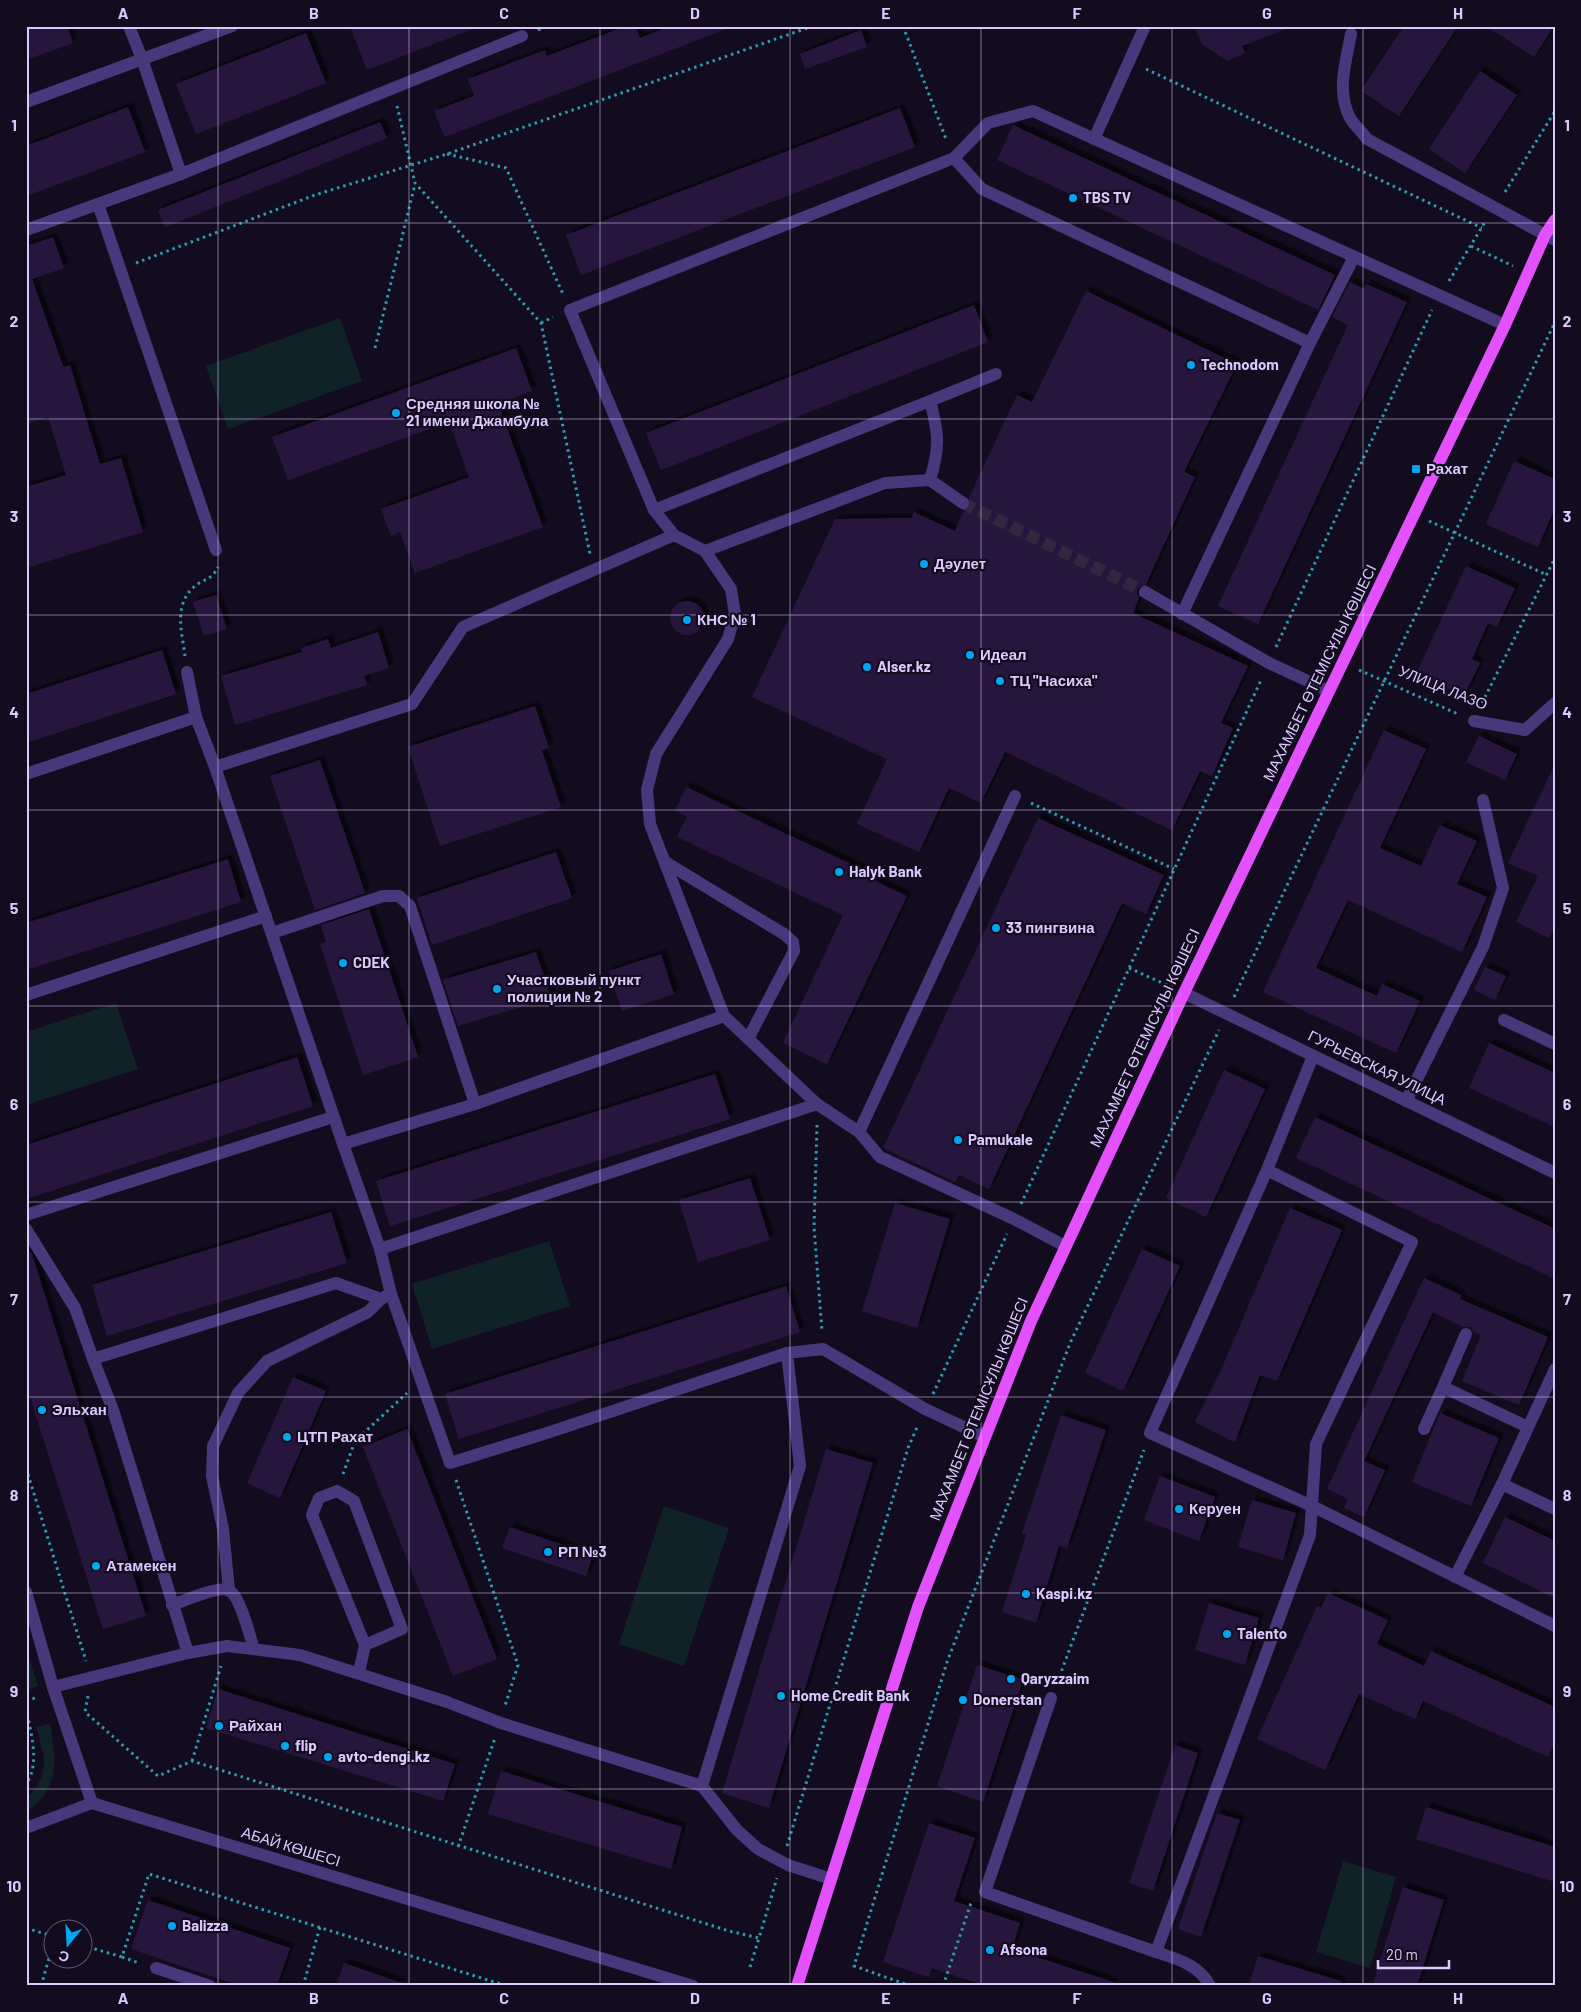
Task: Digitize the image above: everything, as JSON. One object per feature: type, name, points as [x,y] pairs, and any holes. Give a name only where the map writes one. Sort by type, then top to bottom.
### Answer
[{"type":"main road","name":"МАХАМБЕТ ӨТЕМІСҰЛЫ КӨШЕСІ","points":[[797,1986],[918,1607],[1031,1321],[1064,1246],[1184,993],[1330,692],[1342,663],[1528,274],[1550,238],[1555,220]]},
{"type":"street","points":[[129,26],[181,174]]},
{"type":"street","points":[[26,102],[232,26]]},
{"type":"street","points":[[1094,139],[1145,26]]},
{"type":"street","points":[[1351,34],[1341,90],[1351,119],[1367,139],[1550,238]]},
{"type":"street","points":[[26,230],[181,174],[522,36]]},
{"type":"street","points":[[1064,1246],[1014,1219],[880,1157],[859,1132],[817,1104],[724,1016],[650,824],[647,790],[656,754],[728,639],[735,614],[731,589],[705,551],[674,534],[654,510],[570,310],[954,158],[988,122],[1033,111],[1504,325]]},
{"type":"street","points":[[954,158],[982,189],[1310,343]]},
{"type":"street","points":[[98,204],[216,550]]},
{"type":"street","points":[[1182,614],[1310,343],[1354,257]]},
{"type":"street","points":[[654,510],[996,374]]},
{"type":"street","points":[[930,401],[938,430],[937,456],[930,480]]},
{"type":"street","points":[[705,551],[885,483],[930,480],[963,503]]},
{"type":"street","points":[[215,767],[412,704],[463,627],[674,534]]},
{"type":"street","points":[[1146,592],[1269,663],[1330,692]]},
{"type":"street","points":[[187,672],[196,717],[215,767],[333,1117],[380,1249],[386,1296],[422,1379],[450,1463],[550,1432],[787,1353],[824,1349],[925,1409],[985,1438]]},
{"type":"street","name":"УЛИЦА ЛАЗО","points":[[1474,721],[1525,730],[1555,703]]},
{"type":"street","points":[[26,774],[196,717]]},
{"type":"street","points":[[859,1132],[1014,796]]},
{"type":"street","points":[[1406,1101],[1483,947],[1503,888],[1483,800]]},
{"type":"street","points":[[665,862],[784,934],[793,942],[794,951],[748,1039]]},
{"type":"street","points":[[272,933],[383,896],[399,896],[410,906],[475,1104]]},
{"type":"street","points":[[26,995],[266,916]]},
{"type":"street","name":"ГУРЬЕВСКАЯ УЛИЦА","points":[[1184,993],[1555,1173]]},
{"type":"street","points":[[343,1144],[475,1104],[724,1016]]},
{"type":"street","points":[[1504,1020],[1555,1044]]},
{"type":"street","points":[[1313,1056],[1267,1170],[1150,1433],[1312,1506],[1555,1626]]},
{"type":"street","points":[[380,1249],[817,1104]]},
{"type":"street","points":[[26,1215],[333,1117]]},
{"type":"street","points":[[1156,1952],[1310,1535],[1316,1444],[1412,1242],[1267,1170]]},
{"type":"street","points":[[26,1230],[75,1308],[113,1410],[188,1653]]},
{"type":"street","points":[[93,1359],[336,1283],[386,1296]]},
{"type":"street","points":[[229,1590],[223,1529],[212,1476],[213,1446],[238,1393],[267,1361],[368,1312],[386,1296]]},
{"type":"street","points":[[1424,1429],[1466,1334]]},
{"type":"street","points":[[702,1786],[800,1466],[787,1353]]},
{"type":"street","points":[[1455,1577],[1502,1484],[1555,1369]]},
{"type":"street","points":[[1443,1387],[1528,1427]]},
{"type":"street","points":[[1502,1484],[1555,1509]]},
{"type":"street","points":[[359,1672],[365,1645],[312,1515],[319,1498],[337,1491],[354,1501],[402,1629],[365,1645]]},
{"type":"street","points":[[172,1605],[219,1589],[229,1590],[236,1596],[254,1650]]},
{"type":"street","points":[[26,1592],[53,1687],[92,1803],[26,1828]]},
{"type":"street","points":[[53,1687],[188,1653],[227,1646],[300,1655],[359,1672],[448,1702],[500,1723],[702,1786],[737,1830],[758,1849],[788,1865],[831,1880]]},
{"type":"street","points":[[1051,1698],[985,1892],[1188,1962],[1208,1981],[1210,1986]]},
{"type":"street","name":"АБАЙ КӨШЕСІ","points":[[92,1803],[693,1986]]},
{"type":"street","points":[[156,1968],[210,1986]]},
{"type":"path","points":[[120,269],[315,195],[447,154],[813,26]]},
{"type":"path","points":[[903,26],[954,158]]},
{"type":"path","points":[[1130,61],[1482,228]]},
{"type":"path","points":[[392,88],[415,183],[541,323],[593,570]]},
{"type":"path","points":[[447,154],[506,168],[570,310]]},
{"type":"path","points":[[375,348],[415,183]]},
{"type":"path","points":[[1471,246],[1528,274]]},
{"type":"path","points":[[911,1986],[854,1966],[947,1662],[1071,1341],[1555,322]]},
{"type":"path","points":[[1414,514],[1547,575]]},
{"type":"path","points":[[187,672],[180,615],[183,600],[195,586],[214,576],[220,563],[216,550]]},
{"type":"path","points":[[1474,721],[1555,558]]},
{"type":"path","name":"УЛИЦА ЛАЗО","points":[[1342,663],[1474,721]]},
{"type":"path","points":[[1014,796],[1174,869]]},
{"type":"path","points":[[1129,968],[1184,993]]},
{"type":"path","points":[[817,1104],[814,1227],[824,1349]]},
{"type":"path","points":[[337,1491],[355,1441],[422,1379]]},
{"type":"path","points":[[1051,1698],[1150,1433]]},
{"type":"path","points":[[450,1463],[518,1665],[458,1847]]},
{"type":"path","points":[[26,1468],[91,1677],[86,1712],[158,1776]]},
{"type":"path","points":[[192,1761],[227,1646]]},
{"type":"path","points":[[26,1696],[43,1701]]},
{"type":"path","points":[[26,1708],[33,1760],[31,1778],[26,1784]]},
{"type":"path","points":[[92,1948],[122,1957],[149,1874],[508,1986]]},
{"type":"path","points":[[943,1986],[970,1904],[985,1892]]},
{"type":"path","points":[[303,1986],[320,1927]]},
{"type":"path","points":[[26,1928],[42,1933]]},
{"type":"path","points":[[750,1967],[759,1938]]},
{"type":"path","points":[[41,1986],[46,1970]]},
{"type":"green space","points":[[340,318],[362,381],[228,429],[206,366]]},
{"type":"green space","points":[[116,1003],[138,1069],[26,1105],[26,1032]]},
{"type":"green space","points":[[549,1241],[570,1306],[432,1349],[412,1284]]},
{"type":"green space","points":[[664,1506],[729,1528],[684,1666],[619,1644]]},
{"type":"green space","points":[[27,1651],[38,1686],[28,1690]]},
{"type":"green space","points":[[50,1724],[54,1761],[50,1784],[37,1804],[26,1812],[26,1798],[36,1787],[44,1768],[43,1754],[36,1727]]},
{"type":"green space","points":[[1343,1861],[1396,1877],[1370,1968],[1316,1952]]},
{"type":"building","points":[[26,26],[67,26],[73,43],[26,60]]},
{"type":"building","points":[[350,26],[475,26],[475,28],[367,70]]},
{"type":"building","points":[[626,26],[635,26],[640,38],[671,26],[729,26],[729,28],[445,137],[434,111],[474,96],[468,79],[545,50],[547,56]]},
{"type":"building","points":[[1194,26],[1289,26],[1289,28],[1242,46],[1245,53],[1227,61],[1202,44]]},
{"type":"building","points":[[1404,26],[1458,26],[1399,116],[1361,91]]},
{"type":"building","points":[[1486,26],[1554,26],[1534,57]]},
{"type":"building","points":[[861,30],[867,47],[805,69],[800,54]]},
{"type":"building","points":[[306,33],[326,83],[196,134],[176,84]]},
{"type":"building","points":[[1480,71],[1517,95],[1465,173],[1429,149]]},
{"type":"building","points":[[128,107],[145,152],[26,196],[26,146]]},
{"type":"building","points":[[900,108],[915,147],[581,275],[566,235]]},
{"type":"building","points":[[380,122],[387,138],[165,227],[158,210]]},
{"type":"building","points":[[1013,125],[1335,275],[1318,310],[997,160]]},
{"type":"building","points":[[53,237],[64,268],[32,279],[63,366],[70,365],[100,464],[121,458],[143,532],[26,568],[26,487],[66,475],[48,417],[26,424],[26,246]]},
{"type":"building","points":[[1350,282],[1364,289],[1366,284],[1407,302],[1258,624],[1218,606],[1348,325],[1332,317]]},
{"type":"building","name":"ТЦ \"Насиха\"","points":[[1086,291],[1237,364],[1184,472],[1195,477],[1146,584],[1138,588],[1139,598],[1133,613],[1248,666],[1221,723],[1233,728],[1212,776],[1200,771],[1172,830],[1005,752],[981,803],[949,788],[919,852],[857,824],[887,759],[752,697],[835,519],[911,518],[914,512],[955,531],[964,511],[970,507],[969,498],[1017,395],[1032,402]]},
{"type":"building","points":[[974,305],[988,342],[661,470],[646,433]]},
{"type":"building","points":[[516,348],[532,391],[498,404],[543,527],[415,573],[400,532],[391,536],[381,509],[469,477],[449,422],[288,480],[272,437]]},
{"type":"building","points":[[1514,461],[1555,479],[1555,508],[1538,547],[1486,524]]},
{"type":"building","points":[[1466,566],[1515,588],[1497,627],[1488,623],[1472,659],[1480,663],[1464,696],[1416,674]]},
{"type":"building","points":[[216,595],[227,629],[204,636],[193,602]]},
{"type":"building","name":"КНС № 1","points":[[687,601],[699,606],[704,618],[699,630],[687,635],[675,630],[670,618],[675,606]]},
{"type":"building","points":[[378,632],[389,668],[364,676],[367,685],[235,725],[221,676],[302,652],[301,648],[328,639],[331,648]]},
{"type":"building","points":[[162,650],[176,694],[26,743],[26,694]]},
{"type":"building","points":[[535,706],[549,748],[542,750],[561,807],[440,846],[408,747]]},
{"type":"building","points":[[1384,730],[1426,749],[1380,848],[1421,866],[1440,825],[1477,841],[1457,884],[1487,897],[1462,952],[1348,900],[1316,968],[1377,996],[1382,984],[1420,1001],[1396,1053],[1263,992]]},
{"type":"building","points":[[1479,736],[1517,754],[1505,780],[1466,762]]},
{"type":"building","points":[[320,760],[365,893],[315,910],[270,776]]},
{"type":"building","points":[[1555,764],[1555,926],[1549,938],[1516,922],[1538,876],[1508,863]]},
{"type":"building","points":[[686,787],[862,869],[860,874],[907,896],[827,1064],[783,1043],[843,915],[677,837],[687,816],[675,811]]},
{"type":"building","points":[[1038,818],[1164,875],[1146,914],[1122,903],[989,1189],[959,1175],[955,1182],[883,1148]]},
{"type":"building","points":[[556,852],[572,898],[432,945],[417,898]]},
{"type":"building","points":[[228,859],[241,902],[26,970],[26,923]]},
{"type":"building","points":[[369,909],[418,1057],[363,1075],[320,944],[326,942],[321,925]]},
{"type":"building","name":"Участковый пункт полиции № 2","points":[[536,952],[551,998],[458,1026],[443,980]]},
{"type":"building","points":[[661,954],[674,994],[622,1011],[609,971]]},
{"type":"building","points":[[1485,967],[1506,976],[1495,1000],[1474,990]]},
{"type":"building","points":[[1489,1043],[1555,1073],[1555,1127],[1469,1088]]},
{"type":"building","points":[[297,1057],[313,1106],[26,1199],[26,1145]]},
{"type":"building","points":[[1224,1070],[1265,1089],[1206,1217],[1166,1198]]},
{"type":"building","points":[[715,1074],[730,1119],[390,1226],[376,1181]]},
{"type":"building","points":[[1315,1117],[1555,1229],[1555,1279],[1296,1158]]},
{"type":"building","points":[[750,1178],[770,1240],[698,1262],[679,1200]]},
{"type":"building","points":[[895,1203],[950,1219],[917,1328],[862,1311]]},
{"type":"building","points":[[1290,1208],[1342,1230],[1277,1381],[1260,1375],[1235,1442],[1195,1422],[1221,1370]]},
{"type":"building","points":[[331,1212],[347,1263],[107,1336],[92,1285]]},
{"type":"building","points":[[1142,1249],[1180,1266],[1123,1391],[1085,1373]]},
{"type":"building","points":[[26,1250],[29,1250],[32,1254],[146,1616],[103,1629],[26,1384]]},
{"type":"building","points":[[1424,1278],[1461,1295],[1460,1299],[1548,1337],[1519,1405],[1462,1381],[1481,1335],[1474,1332],[1470,1327],[1463,1327],[1433,1312],[1364,1461],[1385,1470],[1364,1517],[1344,1508],[1348,1499],[1327,1489]]},
{"type":"building","points":[[786,1286],[800,1332],[459,1439],[445,1394]]},
{"type":"building","name":"ЦТП Рахат","points":[[293,1377],[326,1391],[280,1498],[247,1483]]},
{"type":"building","points":[[1440,1413],[1499,1438],[1471,1506],[1412,1482]]},
{"type":"building","points":[[1061,1415],[1106,1430],[1067,1548],[1059,1546],[1036,1623],[1002,1612],[1026,1535],[1022,1533]]},
{"type":"building","points":[[407,1429],[497,1659],[453,1676],[363,1447]]},
{"type":"building","points":[[826,1449],[873,1463],[769,1808],[722,1793]]},
{"type":"building","name":"Керуен","points":[[1160,1476],[1215,1497],[1199,1541],[1144,1520]]},
{"type":"building","points":[[1252,1500],[1296,1513],[1283,1560],[1238,1547]]},
{"type":"building","points":[[1505,1517],[1555,1541],[1555,1598],[1483,1563]]},
{"type":"building","name":"РП №3","points":[[510,1527],[593,1555],[586,1576],[502,1548]]},
{"type":"building","points":[[1328,1593],[1388,1620],[1377,1644],[1424,1666],[1431,1651],[1555,1707],[1555,1743],[1548,1757],[1423,1701],[1415,1719],[1359,1694],[1325,1770],[1257,1739],[1317,1606],[1321,1608]]},
{"type":"building","name":"Talento","points":[[1209,1603],[1259,1618],[1245,1665],[1195,1650]]},
{"type":"building","points":[[977,1665],[1023,1680],[983,1802],[937,1786]]},
{"type":"building","points":[[218,1689],[455,1764],[443,1801],[206,1728]]},
{"type":"building","points":[[1175,1745],[1198,1753],[1153,1891],[1129,1883]]},
{"type":"building","points":[[501,1771],[682,1827],[671,1869],[488,1814]]},
{"type":"building","points":[[1426,1807],[1555,1847],[1555,1882],[1416,1839]]},
{"type":"building","points":[[1217,1813],[1240,1820],[1201,1937],[1178,1929]]},
{"type":"building","points":[[929,1823],[975,1838],[954,1901],[1020,1923],[1012,1949],[1113,1982],[1112,1986],[987,1986],[932,1968],[929,1977],[883,1962]]},
{"type":"building","points":[[1403,1887],[1444,1900],[1417,1986],[1372,1986]]},
{"type":"building","points":[[148,1900],[290,1948],[277,1986],[241,1986],[131,1949]]},
{"type":"building","points":[[1258,1956],[1341,1981],[1341,1986],[1249,1986]]},
{"type":"building","points":[[344,1963],[402,1983],[401,1986],[336,1986]]},
{"type":"tunnel","points":[[963,503],[1145,592]]},
{"type":"place","name":"TBS TV","points":[[1073,198]]},
{"type":"place","name":"Technodom","points":[[1191,365]]},
{"type":"place","name":"Средняя школа № 21 имени Джамбула","points":[[396,413]]},
{"type":"place","name":"Рахат","points":[[1416,469]]},
{"type":"place","name":"Дәулет","points":[[924,564]]},
{"type":"place","name":"КНС № 1","points":[[687,620]]},
{"type":"place","name":"Идеал","points":[[970,655]]},
{"type":"place","name":"Alser.kz","points":[[867,667]]},
{"type":"place","name":"ТЦ \"Насиха\"","points":[[1000,681]]},
{"type":"place","name":"Halyk Bank","points":[[839,872]]},
{"type":"place","name":"33 пингвина","points":[[996,928]]},
{"type":"place","name":"CDEK","points":[[343,963]]},
{"type":"place","name":"Участковый пункт полиции № 2","points":[[497,989]]},
{"type":"place","name":"Pamukale","points":[[958,1140]]},
{"type":"place","name":"Эльхан","points":[[42,1410]]},
{"type":"place","name":"ЦТП Рахат","points":[[287,1437]]},
{"type":"place","name":"Керуен","points":[[1179,1509]]},
{"type":"place","name":"РП №3","points":[[548,1552]]},
{"type":"place","name":"Атамекен","points":[[96,1566]]},
{"type":"place","name":"Kaspi.kz","points":[[1026,1594]]},
{"type":"place","name":"Talento","points":[[1227,1634]]},
{"type":"place","name":"Qaryzzaim","points":[[1011,1679]]},
{"type":"place","name":"Home Credit Bank","points":[[781,1696]]},
{"type":"place","name":"Donerstan","points":[[963,1700]]},
{"type":"place","name":"Райхан","points":[[219,1726]]},
{"type":"place","name":"flip","points":[[285,1746]]},
{"type":"place","name":"avto-dengi.kz","points":[[328,1757]]},
{"type":"place","name":"Balizza","points":[[172,1926]]},
{"type":"place","name":"Afsona","points":[[990,1950]]}]
